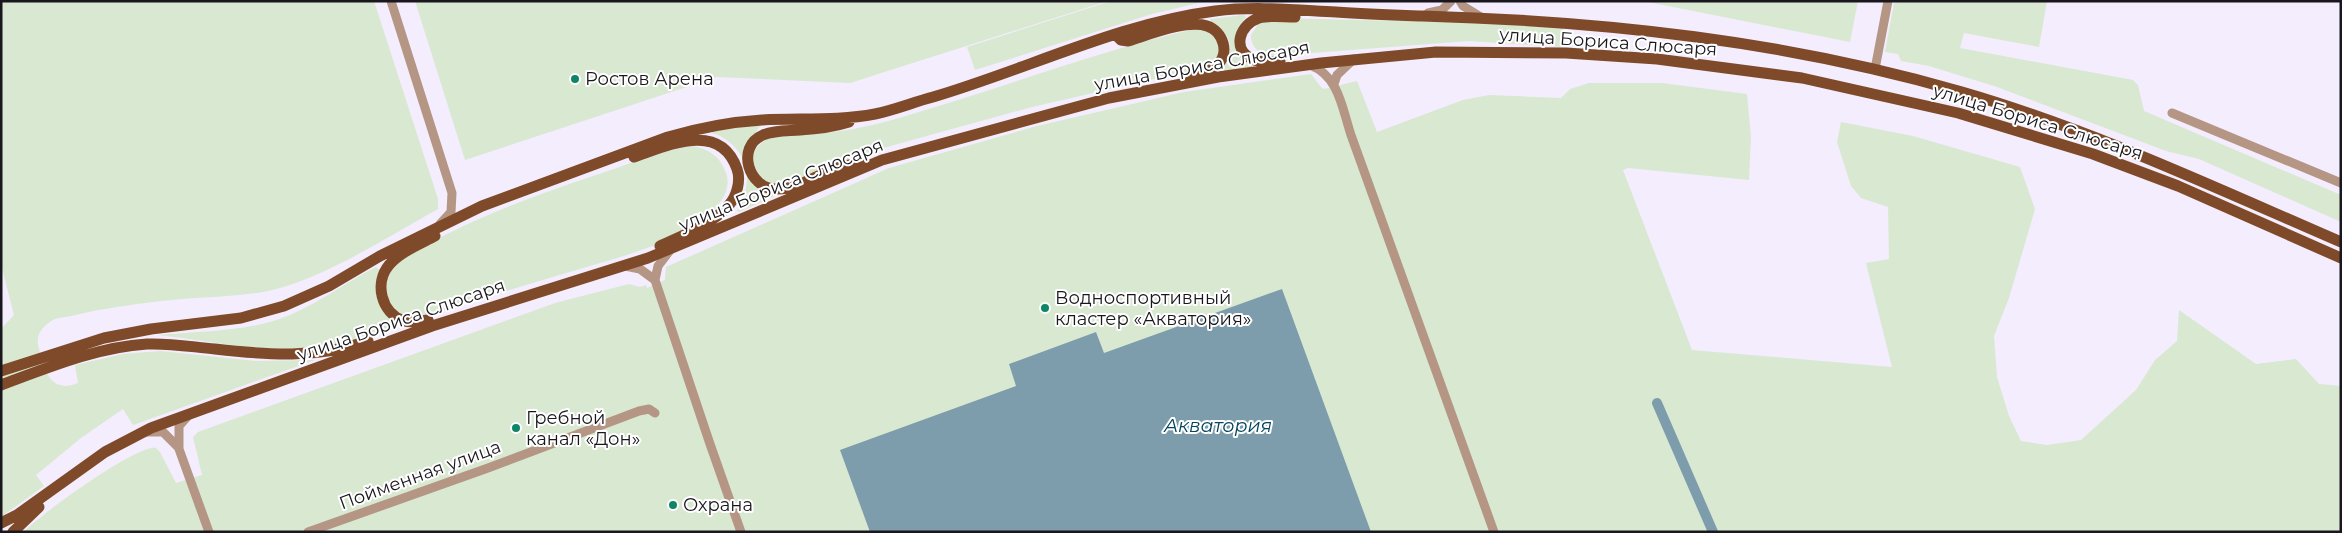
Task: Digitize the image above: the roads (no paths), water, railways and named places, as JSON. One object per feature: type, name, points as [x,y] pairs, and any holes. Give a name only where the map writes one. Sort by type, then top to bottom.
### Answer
[{"type":"main road","name":"улица Бориса Слюсаря","points":[[67,356],[124,334],[241,318],[267,312],[329,286],[450,220],[534,185],[668,137],[717,125],[764,120],[841,118],[877,114],[961,88],[1116,35],[1184,16],[1215,11],[1263,8],[1568,22],[1717,39],[1875,69],[1965,93],[2092,136],[2341,242]]},
{"type":"main road","points":[[1321,63],[1310,58],[1260,62],[1245,54],[1240,39],[1245,26],[1260,18],[1314,17],[1324,12]]},
{"type":"main road","points":[[1116,35],[1121,40],[1128,40],[1198,24],[1207,26],[1219,34],[1224,47],[1223,56],[1218,65],[1202,73],[1156,82],[1149,90]]},
{"type":"main road","name":"улица Бориса Слюсаря","points":[[74,474],[105,452],[140,433],[194,410],[484,309],[648,258],[882,160],[1109,98],[1149,90],[1354,59],[1436,52],[1566,53],[1657,59],[1802,78],[1958,112],[2094,154],[2178,186],[2341,258]]},
{"type":"main road","points":[[877,114],[833,127],[778,131],[762,135],[754,140],[747,158],[752,176],[762,185],[778,189],[792,187],[839,167],[882,160]]},
{"type":"main road","points":[[604,161],[614,164],[692,140],[706,140],[718,144],[734,160],[738,172],[738,183],[730,204],[706,224],[649,251],[648,258]]},
{"type":"main road","points":[[428,320],[404,321],[389,311],[384,303],[381,284],[388,266],[398,256],[449,229],[450,220]]},
{"type":"main road","points":[[1,371],[67,356],[147,344],[175,344],[282,355],[329,352],[472,305],[484,309]]},
{"type":"main road","points":[[1,385],[67,356]]},
{"type":"main road","points":[[1,523],[17,515],[74,474]]},
{"type":"main road","points":[[13,532],[74,474]]},
{"type":"street","points":[[391,1],[452,194],[451,212],[438,226]]},
{"type":"street","points":[[1415,15],[1442,10],[1451,1]]},
{"type":"street","points":[[1460,1],[1463,6],[1481,18]]},
{"type":"street","points":[[1875,69],[1888,1]]},
{"type":"street","points":[[1334,84],[1337,75],[1354,59]]},
{"type":"street","points":[[1308,65],[1321,70],[1334,84],[1494,532]]},
{"type":"street","points":[[2172,113],[2341,183]]},
{"type":"street","points":[[672,249],[658,266],[655,280],[741,532]]},
{"type":"street","points":[[625,266],[640,270],[655,280]]},
{"type":"street","name":"Пойменная улица","points":[[308,532],[488,468],[639,411],[649,409],[655,413]]},
{"type":"street","points":[[194,410],[179,426],[179,448],[209,532]]},
{"type":"street","points":[[140,433],[153,430],[163,432],[179,448]]},
{"type":"water","name":"Акватория","points":[[1282,289],[1371,532],[870,532],[840,450],[1016,386],[1009,364],[1096,332],[1104,353]]},
{"type":"waterway","points":[[1657,403],[1713,532]]},
{"type":"place","name":"Ростов Арена","points":[[575,79]]},
{"type":"place","name":"Водноспортивный кластер «Акватория»","points":[[1045,308]]},
{"type":"place","name":"Гребной канал «Дон»","points":[[516,428]]},
{"type":"place","name":"Охрана","points":[[673,505]]}]
